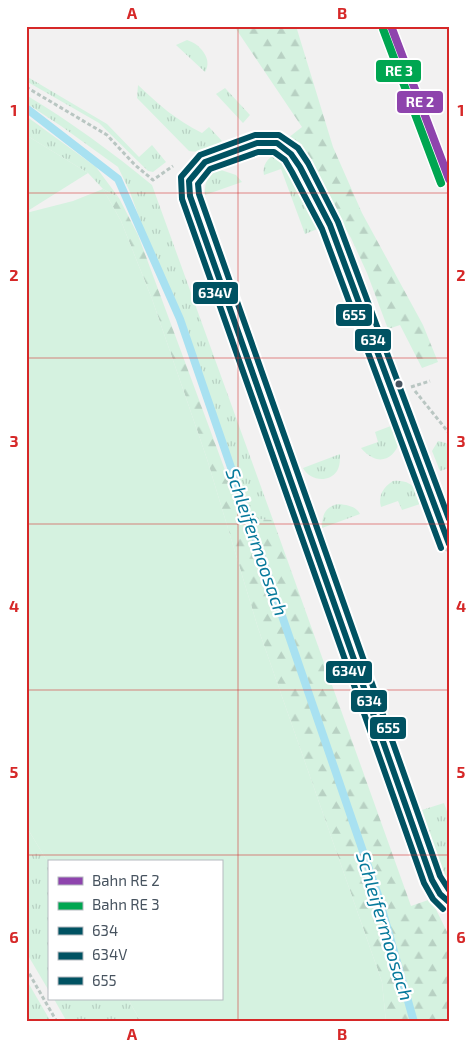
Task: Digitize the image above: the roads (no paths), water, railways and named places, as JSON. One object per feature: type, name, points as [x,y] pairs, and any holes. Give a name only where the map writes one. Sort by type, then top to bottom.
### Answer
[{"type":"lane","points":[[449,546],[330,225],[300,168],[291,154],[277,143],[258,143],[242,147],[205,162],[188,180],[190,196],[432,880],[440,894],[449,902]]},
{"type":"waterway","name":"Schleifermoosach","points":[[26,108],[118,179],[180,319],[378,895],[414,1022]]}]
